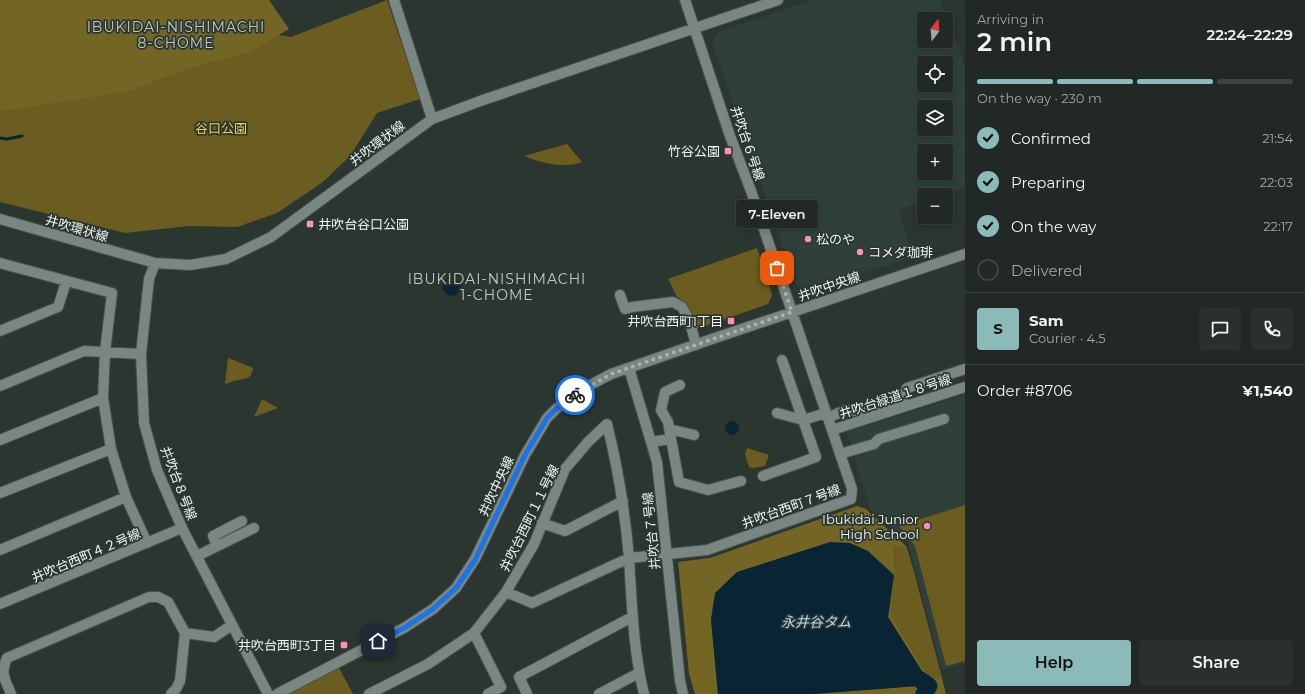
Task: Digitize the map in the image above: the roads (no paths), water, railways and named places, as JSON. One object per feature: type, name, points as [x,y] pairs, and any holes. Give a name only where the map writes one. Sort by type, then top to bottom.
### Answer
[{"type":"street","points":[[394,0],[432,119]]},
{"type":"street","name":"井吹台６号線","points":[[685,0],[730,136],[751,192],[792,312]]},
{"type":"street","name":"井吹環状線","points":[[0,219],[155,263],[190,265],[226,259],[271,237],[432,119],[483,100],[778,0]]},
{"type":"street","name":"井吹中央線","points":[[277,694],[404,628],[433,609],[456,588],[475,560],[525,455],[547,418],[579,391],[611,374],[965,254]]},
{"type":"street","points":[[0,263],[66,282],[112,293],[105,352],[103,398],[111,449],[126,497],[147,543]]},
{"type":"street","name":"井吹台８号線","points":[[155,263],[149,279],[141,354],[144,423],[157,470],[182,528],[268,694]]},
{"type":"street","points":[[0,331],[58,307],[66,282]]},
{"type":"street","points":[[620,295],[625,309],[673,302],[682,307],[690,322],[696,345]]},
{"type":"street","name":"井吹台西町７号線","points":[[666,554],[707,550],[851,499],[852,489],[792,312]]},
{"type":"street","points":[[0,386],[84,351],[141,354]]},
{"type":"street","points":[[763,476],[816,457],[782,360]]},
{"type":"street","name":"井吹台７号線","points":[[629,368],[657,462],[680,681],[683,694]]},
{"type":"street","points":[[777,413],[803,420],[845,410],[868,412],[878,410],[902,401],[908,388],[965,369]]},
{"type":"street","points":[[680,385],[665,392],[661,410],[668,422],[678,482],[708,490],[741,481]]},
{"type":"street","name":"井吹台緑道１８号線","points":[[832,430],[965,387]]},
{"type":"street","points":[[0,440],[103,398]]},
{"type":"street","points":[[840,454],[874,444],[879,439],[944,419]]},
{"type":"street","name":"井吹台西町１１号線","points":[[369,694],[428,664],[474,633],[506,592],[534,544],[565,469],[588,442],[607,424],[617,463],[623,501],[629,558],[632,617],[639,673],[644,694]]},
{"type":"street","points":[[651,442],[669,434],[694,436]]},
{"type":"street","points":[[0,493],[111,449]]},
{"type":"street","points":[[0,550],[126,497]]},
{"type":"street","points":[[542,523],[565,531],[623,501]]},
{"type":"street","points":[[217,546],[213,536],[242,521]]},
{"type":"street","name":"井吹台西町４２号線","points":[[0,604],[182,528]]},
{"type":"street","points":[[196,556],[254,528]]},
{"type":"street","points":[[506,592],[532,603],[629,558],[666,554]]},
{"type":"street","points":[[11,694],[3,675],[4,665],[7,658],[149,597],[158,597],[168,602],[185,633],[180,681],[176,689],[170,694]]},
{"type":"street","points":[[527,694],[519,677],[632,617]]},
{"type":"street","points":[[185,633],[214,636],[232,625]]},
{"type":"street","points":[[474,633],[501,687],[488,694]]},
{"type":"street","points":[[599,694],[639,673]]},
{"type":"water","points":[[452,278],[458,281],[461,287],[458,293],[452,296],[446,293],[443,287],[446,281]]},
{"type":"water","points":[[729,421],[735,421],[739,425],[739,431],[735,435],[729,435],[725,431],[725,425]]},
{"type":"water","name":"永井谷タム","points":[[830,542],[850,543],[868,551],[894,575],[888,617],[923,673],[917,686],[813,694],[718,694],[711,619],[715,593],[737,572]]},
{"type":"waterway","points":[[0,138],[7,139],[22,136]]},
{"type":"waterway","points":[[898,672],[919,679],[929,686],[924,694]]},
{"type":"place","name":"竹谷公園","points":[[728,151]]},
{"type":"place","name":"井吹台谷口公園","points":[[310,224]]},
{"type":"place","name":"松のや","points":[[808,239]]},
{"type":"place","name":"コメダ珈琲","points":[[860,252]]},
{"type":"place","name":"7-Eleven","points":[[777,268]]},
{"type":"place","name":"井吹台西町1丁目","points":[[731,321]]},
{"type":"place","name":"Ibukidai Junior High School","points":[[927,526]]},
{"type":"place","name":"井吹台西町3丁目","points":[[344,645]]},
{"type":"district","name":"IBUKIDAI-NISHIMACHI 8-CHOME","points":[[176,36]]},
{"type":"district","name":"IBUKIDAI-NISHIMACHI 1-CHOME","points":[[497,288]]},
{"type":"park label","name":"谷口公園","points":[[221,128]]}]
